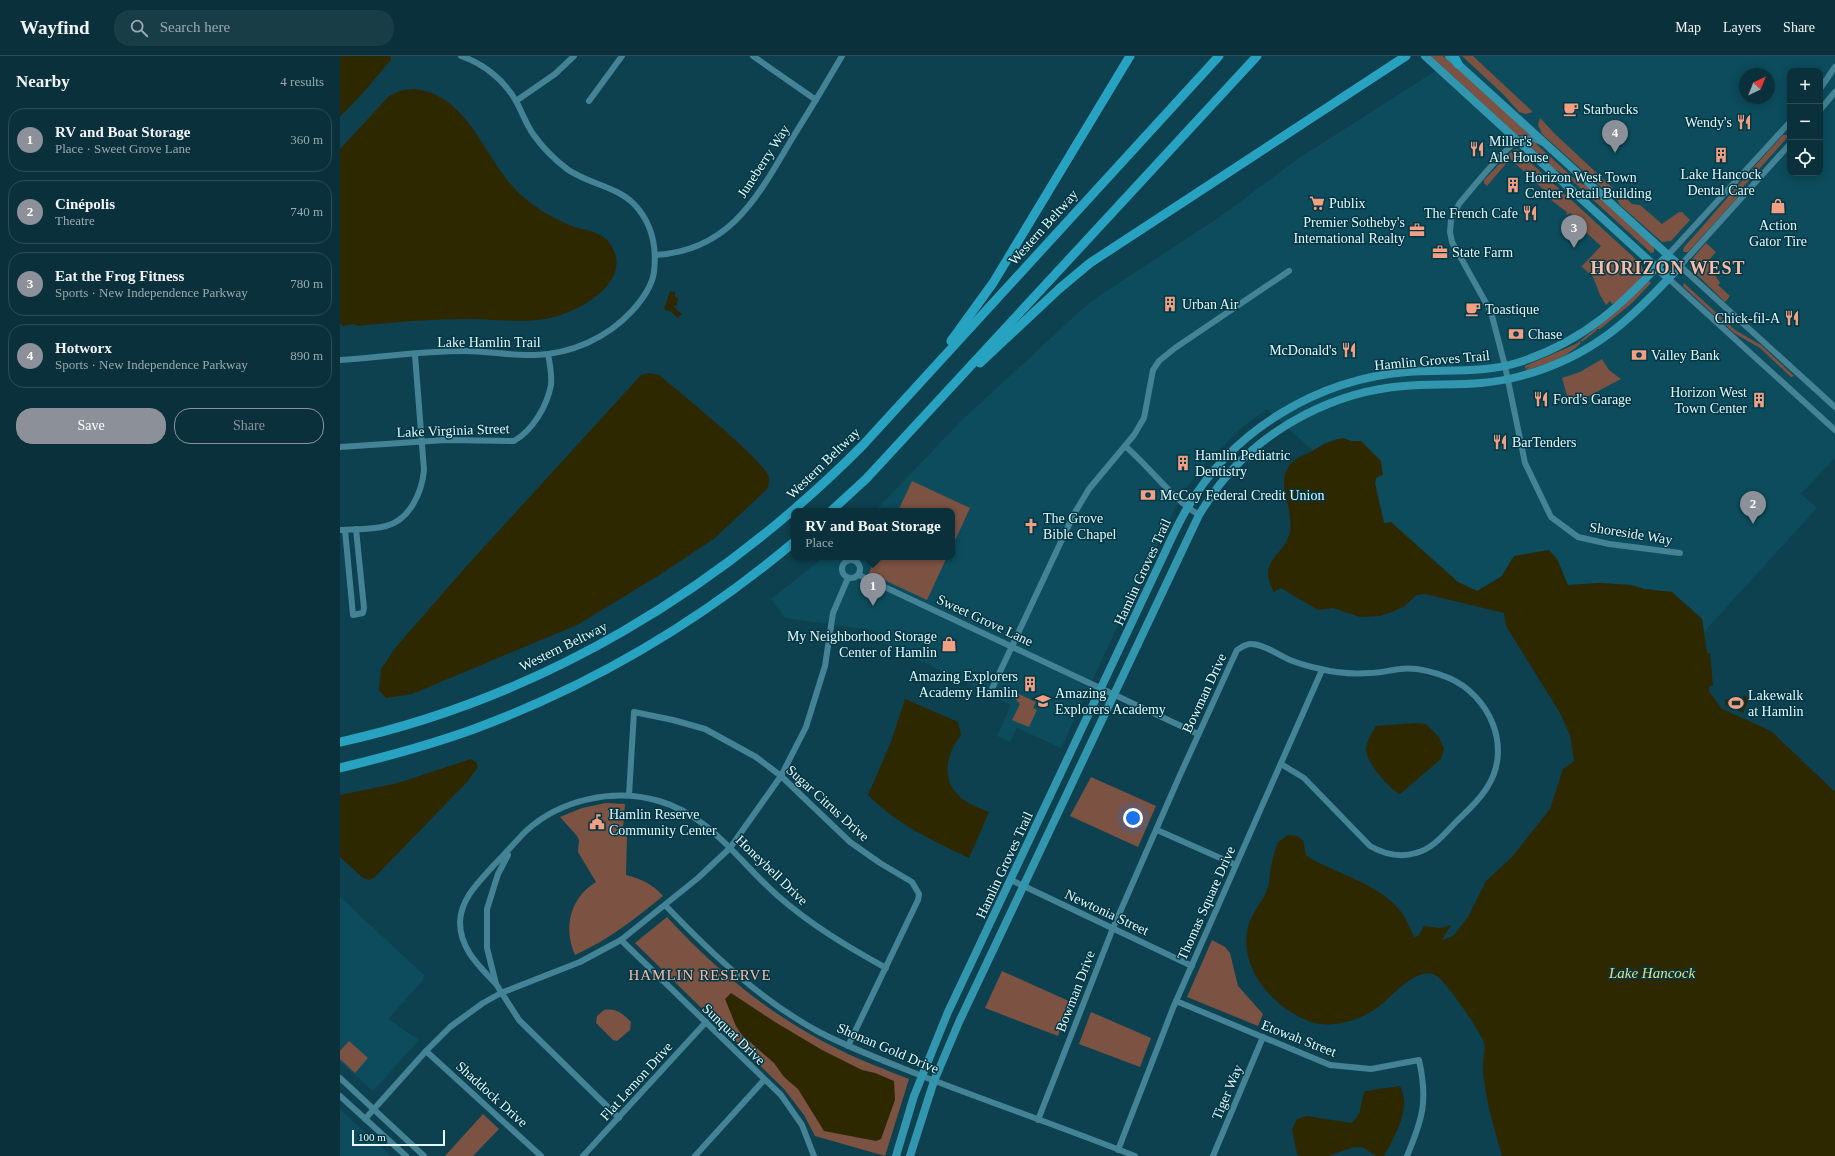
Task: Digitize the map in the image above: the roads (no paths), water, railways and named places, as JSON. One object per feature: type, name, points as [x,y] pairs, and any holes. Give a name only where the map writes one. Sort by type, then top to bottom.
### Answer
[{"type":"highway","points":[[906,398],[956,335],[993,283],[1130,56]]},
{"type":"highway","name":"Western Beltway","points":[[796,508],[840,469],[1219,56]]},
{"type":"highway","points":[[834,508],[866,479],[1257,56]]},
{"type":"highway","points":[[948,391],[1090,263],[1406,56]]},
{"type":"highway","name":"Western Beltway","points":[[340,742],[428,719],[498,693],[603,644],[670,604],[731,562],[791,512]]},
{"type":"highway","points":[[340,768],[400,753],[474,729],[534,704],[606,669],[683,626],[743,583],[791,544]]},
{"type":"main road","points":[[1425,56],[1669,279]]},
{"type":"main road","points":[[1449,56],[1456,60],[1680,266]]},
{"type":"main road","name":"Hamlin Groves Trail","points":[[896,1156],[922,1076],[948,1012],[1187,508],[1216,467],[1246,438],[1285,410],[1332,388],[1378,376],[1407,372],[1486,370],[1505,366],[1551,349],[1594,325],[1623,302],[1668,255]]},
{"type":"main road","name":"Hamlin Groves Trail","points":[[910,1156],[934,1081],[959,1022],[1199,515],[1226,477],[1254,449],[1291,422],[1351,396],[1376,390],[1404,386],[1483,384],[1508,380],[1562,362],[1603,339],[1638,311],[1680,266]]},
{"type":"street","name":"Lake Hamlin Trail","points":[[340,360],[466,351],[534,355],[548,354],[595,340],[620,324],[646,294],[653,276],[655,255],[649,227],[635,205],[617,192],[577,175],[553,157],[532,133],[516,101],[505,86],[493,74],[479,64],[461,56]]},
{"type":"street","points":[[516,101],[555,74],[574,56]]},
{"type":"street","points":[[589,101],[622,56]]},
{"type":"street","points":[[753,56],[816,100]]},
{"type":"street","name":"Juneberry Way","points":[[655,255],[681,252],[699,245],[719,234],[740,216],[762,190],[842,56]]},
{"type":"street","points":[[1823,85],[1835,67]]},
{"type":"street","points":[[1823,106],[1835,92]]},
{"type":"street","name":"Hamlin Groves Trail","points":[[1668,255],[1787,125]]},
{"type":"street","points":[[1518,141],[1531,139],[1548,145]]},
{"type":"street","name":"Shoreside Way","points":[[1518,141],[1459,204],[1451,220],[1450,232],[1452,242],[1457,253],[1491,312],[1505,366],[1525,463],[1551,517],[1578,537],[1609,544],[1680,553]]},
{"type":"street","name":"Hamlin Groves Trail","points":[[1680,266],[1787,147]]},
{"type":"street","points":[[1680,266],[1835,407]]},
{"type":"street","points":[[990,693],[1074,514],[1089,489],[1125,446],[1144,418],[1153,370],[1159,361],[1175,348],[1288,271]]},
{"type":"street","points":[[1669,279],[1835,430]]},
{"type":"street","name":"Lake Virginia Street","points":[[340,447],[422,441],[475,440],[508,442],[519,439],[539,416],[546,399],[551,375],[548,354]]},
{"type":"street","points":[[356,529],[364,608],[363,613],[353,615],[342,530],[386,526],[396,522],[409,510],[417,499],[423,480],[422,441],[415,355]]},
{"type":"street","points":[[1125,446],[1142,460],[1167,490],[1187,508],[1199,515]]},
{"type":"street","points":[[848,560],[854,560],[859,564],[859,575],[854,578],[848,578],[842,571],[843,565],[848,560]]},
{"type":"street","name":"Sweet Grove Lane","points":[[859,575],[1198,734]]},
{"type":"street","points":[[365,1119],[426,1051],[450,1027],[501,993],[580,962],[621,940],[713,865],[730,848],[781,776],[806,727],[825,666],[833,613],[848,578]]},
{"type":"street","name":"Bowman Drive","points":[[1038,1120],[1113,928],[1234,655],[1245,644],[1257,645],[1291,660],[1322,670],[1370,673],[1401,668],[1420,669],[1451,679],[1475,696],[1485,708],[1494,723],[1499,747],[1494,774],[1482,795],[1437,841],[1418,853],[1394,855],[1381,852],[1370,846],[1304,778],[1281,764]]},
{"type":"street","name":"Thomas Square Drive","points":[[1118,1150],[1176,1001],[1322,670]]},
{"type":"street","name":"Sugar Citrus Drive","points":[[629,795],[634,712],[673,720],[705,729],[756,757],[781,776],[850,842],[880,863],[912,882],[917,888],[919,894],[918,900],[848,1046]]},
{"type":"street","name":"Honeybell Drive","points":[[619,1118],[519,1020],[496,984],[474,961],[466,948],[460,923],[462,909],[468,896],[526,832],[540,820],[570,805],[608,796],[629,795],[659,801],[681,810],[703,823],[759,878],[794,909],[844,944],[886,968]]},
{"type":"street","points":[[1156,830],[1236,865]]},
{"type":"street","name":"Honeybell Drive","points":[[496,984],[487,948],[488,909],[498,874],[511,848]]},
{"type":"street","name":"Newtonia Street","points":[[1011,880],[1192,966]]},
{"type":"street","name":"Shonan Gold Drive","points":[[665,905],[704,946],[738,976],[785,1010],[818,1031],[848,1046],[934,1081],[1134,1156]]},
{"type":"street","name":"Sunquat Drive","points":[[621,940],[706,1022],[792,1110],[802,1125],[814,1156]]},
{"type":"street","name":"Etowah Street","points":[[1176,1001],[1330,1065],[1371,1069],[1418,1060],[1423,1078],[1424,1105],[1416,1134],[1407,1156]]},
{"type":"street","name":"Flat Lemon Drive","points":[[583,1156],[706,1022]]},
{"type":"street","name":"Tiger Way","points":[[1213,1156],[1263,1037]]},
{"type":"street","name":"Shaddock Drive","points":[[426,1051],[541,1156]]},
{"type":"street","points":[[340,1078],[424,1156]]},
{"type":"street","points":[[695,1156],[764,1080]]},
{"type":"street","points":[[340,1096],[406,1156]]},
{"type":"water","points":[[340,56],[391,56],[391,60],[340,117]]},
{"type":"water","points":[[415,89],[433,94],[448,102],[461,114],[503,174],[514,188],[527,200],[556,219],[572,226],[596,233],[608,241],[616,255],[616,269],[610,282],[600,293],[588,302],[573,310],[545,319],[517,321],[470,319],[442,320],[358,326],[354,324],[343,326],[340,323],[340,149],[389,96],[402,90]]},
{"type":"water","points":[[670,291],[675,292],[675,297],[678,298],[677,305],[673,306],[682,314],[678,318],[669,310],[667,311],[664,309]]},
{"type":"water","points":[[649,373],[659,375],[753,456],[769,477],[767,489],[715,538],[658,576],[577,625],[412,694],[386,698],[379,690],[381,669],[396,647],[463,570],[641,375]]},
{"type":"water","name":"Lake Hancock","points":[[1343,438],[1351,441],[1361,441],[1381,461],[1383,475],[1376,478],[1375,483],[1384,523],[1391,522],[1458,582],[1477,591],[1502,576],[1514,556],[1549,550],[1557,559],[1568,585],[1599,583],[1632,585],[1644,589],[1672,592],[1702,619],[1707,653],[1710,653],[1713,686],[1709,686],[1709,691],[1722,709],[1771,731],[1835,792],[1835,1156],[1502,1156],[1490,1113],[1484,1081],[1484,1043],[1477,1029],[1463,1008],[1448,987],[1437,976],[1430,973],[1422,974],[1413,978],[1405,983],[1377,1008],[1354,1020],[1337,1024],[1319,1024],[1297,1016],[1272,997],[1262,985],[1254,972],[1248,957],[1246,942],[1248,927],[1268,887],[1271,865],[1277,845],[1288,835],[1297,836],[1303,840],[1306,855],[1313,860],[1357,880],[1379,892],[1388,899],[1397,907],[1407,921],[1414,937],[1418,936],[1424,926],[1440,928],[1451,925],[1442,940],[1453,936],[1468,917],[1486,881],[1512,857],[1550,809],[1563,769],[1574,761],[1570,735],[1560,713],[1506,626],[1504,613],[1425,594],[1416,595],[1405,606],[1392,612],[1380,616],[1360,617],[1333,608],[1318,610],[1281,588],[1274,592],[1269,581],[1268,572],[1273,559],[1287,541],[1291,522],[1285,492],[1285,474],[1290,465],[1298,458],[1327,443]]},
{"type":"water","name":"Lakewalk at Hamlin","points":[[1745,695],[1749,699],[1743,713],[1725,705],[1725,699],[1739,700]]},
{"type":"water","points":[[905,699],[958,722],[961,735],[951,751],[948,777],[956,793],[964,800],[989,812],[969,858],[928,838],[902,823],[868,795],[891,742]]},
{"type":"water","points":[[1415,723],[1426,724],[1439,737],[1444,749],[1441,759],[1400,794],[1390,787],[1378,774],[1369,760],[1366,753],[1366,748],[1376,726]]},
{"type":"water","points":[[471,759],[476,762],[478,767],[468,781],[374,878],[369,880],[363,878],[340,857],[340,795],[398,783]]},
{"type":"water","points":[[731,993],[775,1022],[822,1050],[862,1070],[875,1073],[894,1081],[895,1100],[881,1139],[876,1141],[824,1131],[798,1089],[784,1077],[774,1063],[742,1035],[736,1026],[725,999]]},
{"type":"water","points":[[1400,1086],[1404,1103],[1401,1122],[1384,1156],[1376,1156],[1362,1147],[1354,1147],[1328,1156],[1299,1156],[1297,1154],[1292,1129],[1297,1119],[1307,1116],[1351,1123],[1360,1112],[1365,1091]]},
{"type":"place","name":"Starbucks","points":[[1571,109]]},
{"type":"place","name":"Wendy's","points":[[1744,122]]},
{"type":"place","name":"Miller's Ale House","points":[[1477,149]]},
{"type":"place","name":"Hotworx","points":[[1615,153]]},
{"type":"place","name":"Lake Hancock Dental Care","points":[[1721,155]]},
{"type":"place","name":"Horizon West Town Center Retail Building","points":[[1513,185]]},
{"type":"place","name":"Publix","points":[[1317,203]]},
{"type":"place","name":"Action Gator Tire","points":[[1778,206]]},
{"type":"place","name":"The French Cafe","points":[[1530,213]]},
{"type":"place","name":"Premier Sotheby's International Realty","points":[[1417,230]]},
{"type":"place","name":"Eat the Frog Fitness","points":[[1574,248]]},
{"type":"place","name":"State Farm","points":[[1440,252]]},
{"type":"place","name":"Urban Air","points":[[1170,304]]},
{"type":"place","name":"Toastique","points":[[1473,309]]},
{"type":"place","name":"Chick-fil-A","points":[[1792,318]]},
{"type":"place","name":"Chase","points":[[1516,334]]},
{"type":"place","name":"McDonald's","points":[[1349,350]]},
{"type":"place","name":"Valley Bank","points":[[1639,355]]},
{"type":"place","name":"Ford's Garage","points":[[1541,399]]},
{"type":"place","name":"Horizon West Town Center","points":[[1759,400]]},
{"type":"place","name":"BarTenders","points":[[1500,442]]},
{"type":"place","name":"Hamlin Pediatric Dentistry","points":[[1183,463]]},
{"type":"place","name":"McCoy Federal Credit Union","points":[[1148,495]]},
{"type":"place","name":"Cinépolis","points":[[1753,524]]},
{"type":"place","name":"The Grove Bible Chapel","points":[[1031,526]]},
{"type":"place","name":"RV and Boat Storage","points":[[873,606]]},
{"type":"place","name":"My Neighborhood Storage Center of Hamlin","points":[[949,644]]},
{"type":"place","name":"Amazing Explorers Academy Hamlin","points":[[1030,684]]},
{"type":"place","name":"Amazing Explorers Academy","points":[[1043,701]]},
{"type":"place","name":"Lakewalk at Hamlin","points":[[1736,703]]},
{"type":"place","name":"Hamlin Reserve Community Center","points":[[597,822]]},
{"type":"district","name":"HORIZON WEST","points":[[1668,268]]},
{"type":"district","name":"HAMLIN RESERVE","points":[[700,975]]}]
